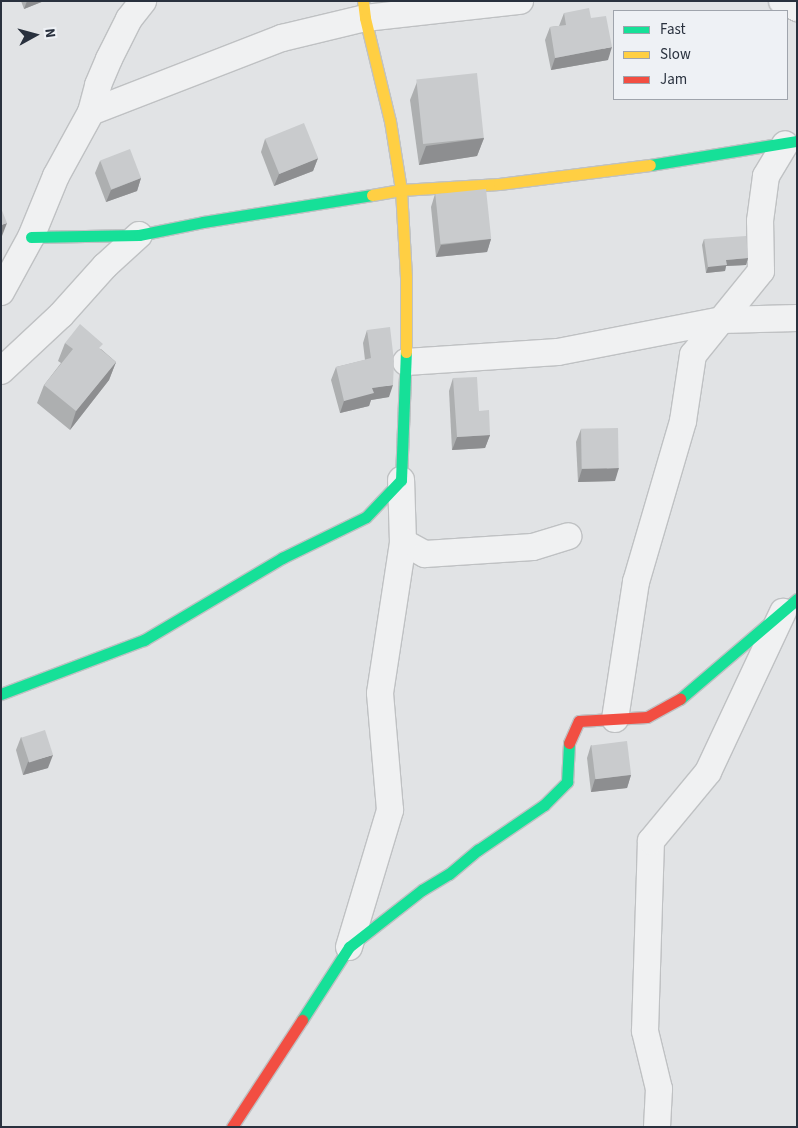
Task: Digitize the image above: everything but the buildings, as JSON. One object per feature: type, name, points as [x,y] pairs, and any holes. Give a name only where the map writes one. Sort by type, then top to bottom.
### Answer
[{"type":"street","points":[[1,292],[31,237],[56,176],[91,112],[98,85],[109,59],[129,19],[143,1]]},
{"type":"street","points":[[91,112],[282,38],[364,9],[520,1]]},
{"type":"street","points":[[782,1],[797,8]]},
{"type":"street","points":[[232,1127],[349,947],[390,810],[380,693],[403,542],[401,480],[406,362],[406,277],[401,190],[390,121],[364,9]]},
{"type":"street","points":[[31,237],[139,235],[203,222],[401,190],[508,183],[662,163],[791,142]]},
{"type":"street","points":[[615,719],[636,582],[683,421],[693,355],[761,271],[760,220],[766,176],[791,142]]},
{"type":"street","points":[[1,370],[61,315],[105,266],[139,235]]},
{"type":"street","points":[[406,362],[558,352],[722,320],[797,318]]},
{"type":"street","points":[[1,694],[144,640],[282,558],[366,517],[401,480]]},
{"type":"street","points":[[403,542],[425,554],[533,547],[568,536]]},
{"type":"street","points":[[349,947],[407,901],[450,874],[478,850],[544,805],[567,782],[568,744],[579,721],[647,717],[684,696],[790,606]]},
{"type":"street","points":[[657,1127],[659,1088],[645,1031],[651,841],[708,772],[790,606]]},
{"type":"traffic: fast","points":[[650,165],[797,141]]},
{"type":"traffic: fast","points":[[31,237],[139,235],[203,222],[372,195]]},
{"type":"traffic: fast","points":[[1,694],[144,640],[282,558],[366,517],[401,480],[406,352]]},
{"type":"traffic: fast","points":[[680,699],[797,599]]},
{"type":"traffic: fast","points":[[302,1020],[349,947],[422,890],[449,874],[478,850],[544,805],[567,782],[569,743]]},
{"type":"traffic: slow","points":[[363,1],[365,18],[390,121],[401,190],[406,277],[406,352]]},
{"type":"traffic: slow","points":[[372,195],[401,190],[499,184],[650,165]]},
{"type":"traffic: jam","points":[[569,743],[579,721],[647,717],[680,699]]},
{"type":"traffic: jam","points":[[232,1127],[302,1020]]}]
